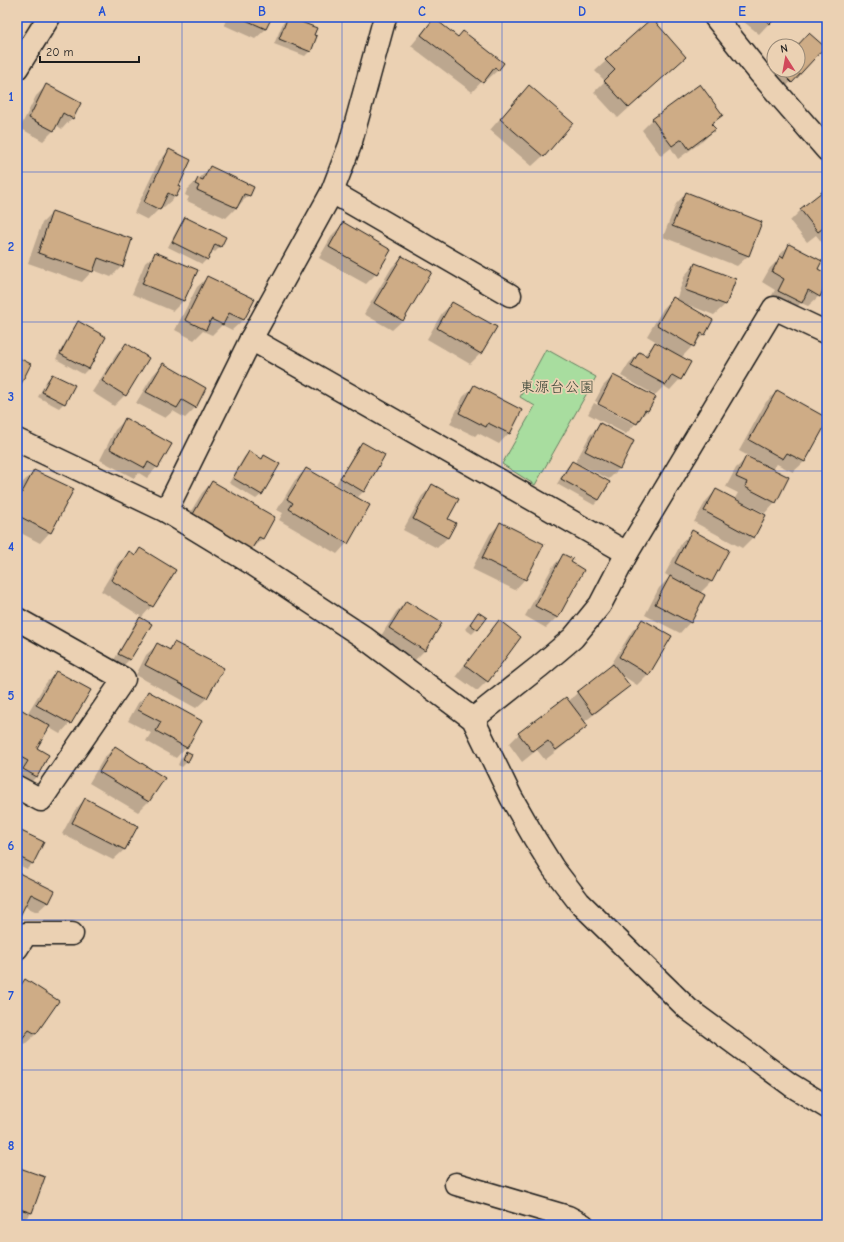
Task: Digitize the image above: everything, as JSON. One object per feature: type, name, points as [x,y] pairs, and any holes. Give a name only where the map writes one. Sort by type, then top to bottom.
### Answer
[{"type":"street","points":[[17,68],[49,17]]},
{"type":"street","points":[[166,511],[252,340],[332,192],[350,145],[385,17]]},
{"type":"street","points":[[715,17],[827,150]]},
{"type":"street","points":[[332,192],[510,295]]},
{"type":"street","points":[[473,719],[573,638],[600,605],[627,553],[774,308],[827,333]]},
{"type":"street","points":[[252,340],[627,553]]},
{"type":"street","points":[[17,440],[166,511],[253,564],[362,636],[473,719],[511,797],[534,839],[553,868],[579,902],[688,1009],[791,1085],[827,1107]]},
{"type":"street","points":[[17,619],[124,679],[41,800],[17,787]]},
{"type":"street","points":[[17,948],[26,934],[72,934]]},
{"type":"street","points":[[456,1184],[568,1217],[583,1225]]},
{"type":"green space","name":"東源台公園","points":[[546,349],[596,377],[535,485],[502,464],[535,406],[520,397]]},
{"type":"building","points":[[239,17],[272,17],[266,29]]},
{"type":"building","points":[[288,17],[317,28],[314,35],[317,36],[311,52],[279,39]]},
{"type":"building","points":[[761,17],[777,17],[770,24]]},
{"type":"building","points":[[434,18],[458,37],[463,31],[504,63],[498,71],[495,67],[483,83],[421,35]]},
{"type":"building","points":[[652,18],[686,57],[629,108],[604,81],[615,70],[605,60]]},
{"type":"building","points":[[809,33],[825,47],[806,68],[806,38],[804,38]]},
{"type":"building","points":[[787,78],[797,78],[792,83]]},
{"type":"building","points":[[46,84],[81,103],[73,119],[63,113],[54,131],[29,118]]},
{"type":"building","points":[[700,84],[723,115],[711,124],[716,129],[689,149],[682,139],[672,146],[652,119]]},
{"type":"building","points":[[529,85],[573,123],[544,157],[500,119]]},
{"type":"building","points":[[169,149],[191,160],[179,186],[181,187],[176,197],[168,193],[160,210],[144,202]]},
{"type":"building","points":[[210,166],[254,187],[250,196],[244,194],[237,208],[197,190],[199,186],[195,184],[198,178],[203,180]]},
{"type":"building","points":[[827,188],[827,225],[818,232],[800,209]]},
{"type":"building","points":[[686,192],[762,222],[749,256],[672,226]]},
{"type":"building","points":[[52,211],[132,239],[123,267],[98,258],[93,272],[38,253]]},
{"type":"building","points":[[185,217],[226,237],[221,247],[215,244],[208,260],[172,242]]},
{"type":"building","points":[[343,222],[391,250],[377,274],[329,247]]},
{"type":"building","points":[[789,244],[822,261],[818,269],[827,274],[827,281],[820,297],[808,290],[802,303],[778,291],[784,279],[772,272],[780,256],[783,258]]},
{"type":"building","points":[[155,252],[198,270],[184,301],[142,284]]},
{"type":"building","points":[[402,256],[432,272],[403,321],[374,303]]},
{"type":"building","points":[[695,263],[736,279],[726,305],[685,290]]},
{"type":"building","points":[[207,276],[255,299],[244,320],[229,313],[223,325],[211,319],[206,330],[185,320]]},
{"type":"building","points":[[673,297],[713,320],[705,335],[701,333],[694,347],[657,325]]},
{"type":"building","points":[[452,302],[497,327],[481,354],[437,328]]},
{"type":"building","points":[[78,321],[106,337],[89,369],[60,354]]},
{"type":"building","points":[[655,342],[691,362],[681,380],[672,375],[666,385],[631,366],[639,352],[647,356]]},
{"type":"building","points":[[126,343],[149,358],[126,396],[102,381]]},
{"type":"building","points":[[17,357],[31,364],[17,392]]},
{"type":"building","points":[[163,363],[206,388],[196,408],[182,400],[177,408],[146,392]]},
{"type":"building","points":[[52,374],[75,385],[65,404],[42,392]]},
{"type":"building","points":[[613,375],[656,397],[648,411],[645,410],[637,424],[598,404]]},
{"type":"building","points":[[474,385],[522,410],[510,434],[488,423],[486,427],[459,413]]},
{"type":"building","points":[[777,390],[827,418],[827,422],[805,462],[787,453],[783,459],[749,440]]},
{"type":"building","points":[[125,418],[172,444],[158,468],[148,462],[145,468],[110,449]]},
{"type":"building","points":[[600,423],[634,441],[620,469],[585,451]]},
{"type":"building","points":[[362,442],[385,455],[364,492],[340,478]]},
{"type":"building","points":[[249,451],[262,459],[264,455],[280,464],[262,495],[233,478]]},
{"type":"building","points":[[746,456],[789,477],[776,503],[745,487],[747,482],[736,477]]},
{"type":"building","points":[[572,461],[610,482],[599,500],[561,479]]},
{"type":"building","points":[[306,468],[370,505],[348,544],[289,509],[293,503],[287,499]]},
{"type":"building","points":[[34,470],[74,489],[51,533],[17,515],[17,502]]},
{"type":"building","points":[[212,481],[275,517],[263,539],[259,537],[251,550],[192,516]]},
{"type":"building","points":[[432,484],[459,499],[448,519],[456,523],[448,538],[413,519]]},
{"type":"building","points":[[716,489],[766,515],[754,538],[704,511]]},
{"type":"building","points":[[500,522],[544,544],[526,580],[482,558]]},
{"type":"building","points":[[692,530],[729,550],[712,582],[675,563]]},
{"type":"building","points":[[140,548],[176,570],[153,607],[111,580],[129,551],[135,556]]},
{"type":"building","points":[[563,554],[573,559],[571,562],[584,570],[558,618],[535,606]]},
{"type":"building","points":[[670,576],[705,595],[691,623],[655,604]]},
{"type":"building","points":[[406,601],[442,623],[425,651],[389,628]]},
{"type":"building","points":[[478,612],[487,618],[478,630],[470,624]]},
{"type":"building","points":[[140,617],[152,624],[130,660],[118,654]]},
{"type":"building","points":[[642,619],[672,636],[649,675],[619,657]]},
{"type":"building","points":[[499,620],[521,637],[488,682],[465,665]]},
{"type":"building","points":[[174,642],[224,668],[207,698],[145,665],[157,643],[170,650]]},
{"type":"building","points":[[613,664],[630,686],[593,714],[577,692]]},
{"type":"building","points":[[56,671],[91,690],[71,724],[36,705]]},
{"type":"building","points":[[148,691],[202,721],[187,748],[156,731],[161,722],[138,710]]},
{"type":"building","points":[[566,697],[588,726],[556,750],[548,741],[533,752],[518,733]]},
{"type":"building","points":[[17,707],[50,726],[37,748],[49,755],[37,777],[23,769],[28,761],[17,755]]},
{"type":"building","points":[[115,746],[165,778],[149,802],[99,772]]},
{"type":"building","points":[[186,751],[192,754],[188,762],[183,760]]},
{"type":"building","points":[[85,798],[138,826],[125,850],[72,823]]},
{"type":"building","points":[[17,829],[44,842],[33,864],[17,856]]},
{"type":"building","points":[[17,872],[55,891],[49,903],[31,894],[17,922]]},
{"type":"building","points":[[25,979],[59,1001],[36,1034],[29,1030],[20,1041],[17,1039],[17,991]]},
{"type":"building","points":[[17,1167],[45,1177],[32,1213],[17,1208]]}]
